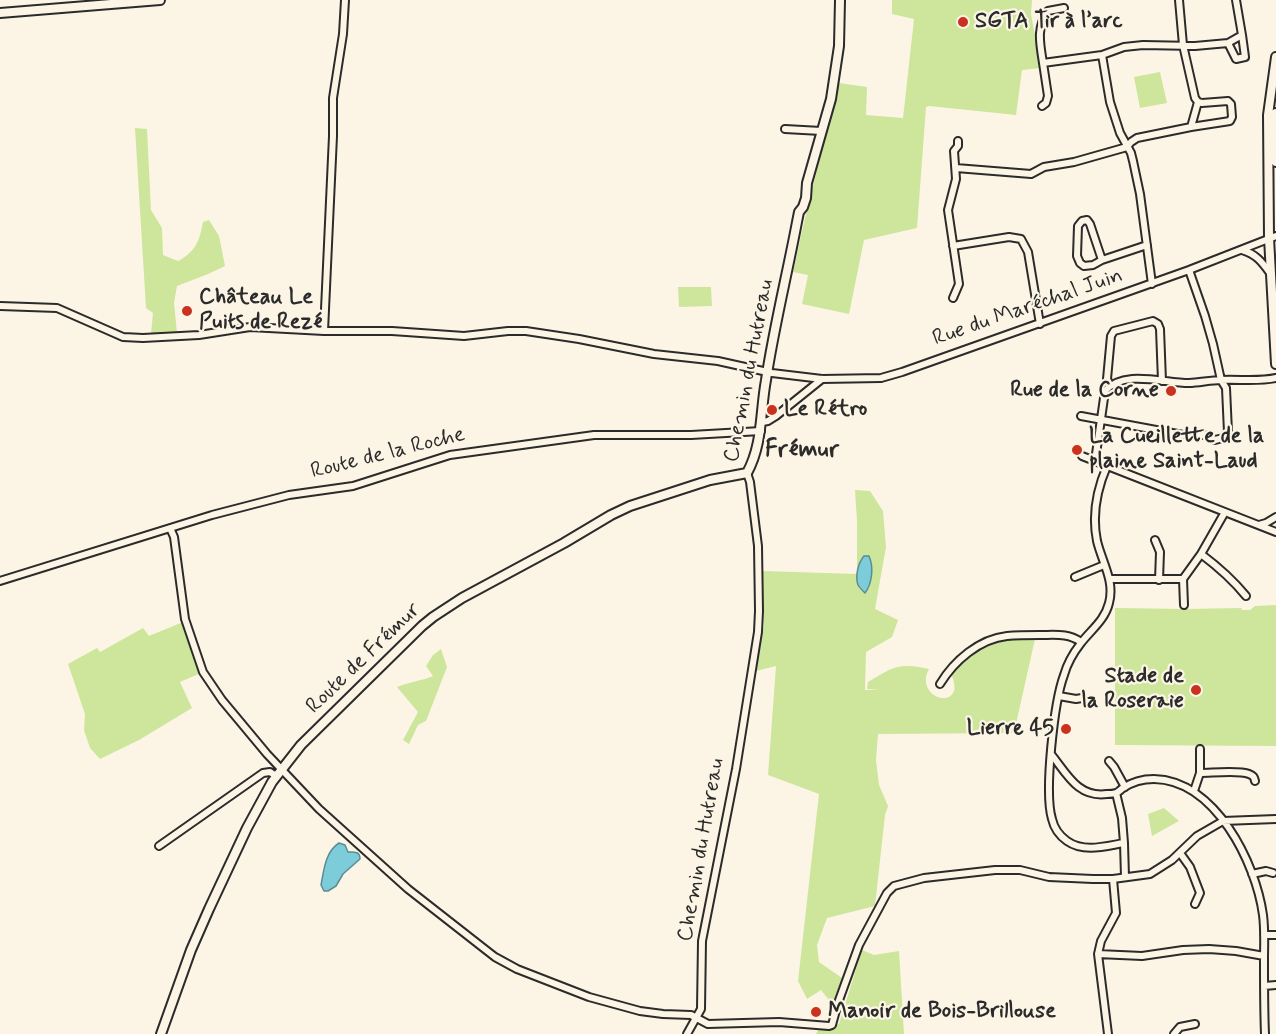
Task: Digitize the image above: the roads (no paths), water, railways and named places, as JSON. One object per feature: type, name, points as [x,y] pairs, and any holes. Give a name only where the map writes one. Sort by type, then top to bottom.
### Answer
[{"type":"street","points":[[0,13],[160,0]]},
{"type":"street","points":[[324,331],[333,98],[343,34],[345,0]]},
{"type":"street","name":"Chemin du Hutreau","points":[[687,1034],[701,1005],[702,941],[735,772],[758,626],[758,546],[750,480],[747,474],[754,460],[761,431],[767,370],[796,222],[806,198],[807,183],[831,99],[839,46],[840,0]]},
{"type":"street","points":[[956,168],[1031,174],[1044,167],[1074,162],[1127,147],[1137,138],[1230,121],[1231,104],[1228,101],[1202,104],[1195,98],[1183,45],[1179,0]]},
{"type":"street","points":[[1228,43],[1236,59],[1245,57],[1236,0]]},
{"type":"street","points":[[1042,106],[1046,103],[1048,96],[1039,33],[1048,11],[1064,8]]},
{"type":"street","points":[[1043,63],[1102,55],[1124,47],[1228,43],[1242,35]]},
{"type":"street","points":[[1102,55],[1110,102],[1120,133],[1133,161],[1140,194],[1152,284]]},
{"type":"street","points":[[1276,57],[1268,115],[1271,274],[1276,363]]},
{"type":"street","points":[[1191,127],[1198,102]]},
{"type":"street","points":[[1276,112],[1276,162]]},
{"type":"street","points":[[785,129],[821,131]]},
{"type":"street","points":[[953,298],[959,284],[948,210],[956,179],[954,151],[958,146],[958,141]]},
{"type":"street","points":[[1102,260],[1090,224],[1087,220],[1082,221],[1078,226],[1077,256],[1084,266],[1093,265],[1147,245]]},
{"type":"street","points":[[953,246],[1009,237],[1021,239],[1028,252],[1040,324]]},
{"type":"street","name":"Rue du Maréchal Juin","points":[[0,306],[57,308],[123,337],[199,335],[250,327],[324,331],[392,331],[464,336],[508,330],[579,339],[654,354],[718,361],[767,370],[772,373],[822,379],[881,378],[1152,284],[1272,237]]},
{"type":"street","points":[[1242,250],[1251,252],[1259,258],[1271,274]]},
{"type":"street","points":[[1081,416],[1183,435],[1204,435],[1215,440],[1223,438],[1228,432],[1226,388],[1221,380],[1205,316],[1189,270]]},
{"type":"street","points":[[1110,385],[1107,379],[1111,336],[1114,331],[1153,321],[1160,329],[1162,381]]},
{"type":"street","points":[[1095,461],[1105,391],[1110,385],[1121,380],[1140,379],[1190,384],[1221,380],[1276,378]]},
{"type":"street","points":[[762,422],[776,416],[822,379]]},
{"type":"street","name":"Route de la Roche","points":[[0,581],[170,528],[289,495],[353,486],[450,455],[594,435],[691,435],[761,431]]},
{"type":"street","points":[[1083,456],[1276,532]]},
{"type":"street","points":[[1107,466],[1100,484],[1095,525],[1097,540],[1110,579],[1111,592],[1107,611],[1101,621],[1081,642],[1064,675],[1051,754],[1050,806],[1052,819],[1060,836],[1073,845],[1095,848],[1124,843]]},
{"type":"street","name":"Route de Frémur","points":[[161,1034],[191,950],[209,909],[247,828],[278,772],[333,712],[422,626],[445,609],[620,510],[710,480],[747,474]]},
{"type":"street","points":[[1184,605],[1183,579],[1201,554],[1225,512]]},
{"type":"street","points":[[1258,525],[1276,517]]},
{"type":"street","points":[[170,528],[174,537],[185,619],[203,672],[278,772],[391,875],[495,957],[517,969],[589,997],[640,1011],[691,1015],[708,1024],[779,1022],[829,1026],[832,1025],[859,945],[890,889],[908,882],[938,876],[995,870],[1014,869],[1049,877],[1093,879],[1149,874],[1180,854],[1197,836],[1223,820],[1276,819]]},
{"type":"street","points":[[1155,540],[1160,552],[1159,580]]},
{"type":"street","points":[[1201,554],[1246,596]]},
{"type":"street","points":[[1075,577],[1104,565]]},
{"type":"street","points":[[1110,579],[1183,579]]},
{"type":"street","points":[[940,684],[949,670],[982,644],[995,638],[1022,635],[1071,636],[1081,642]]},
{"type":"street","points":[[1059,696],[1082,698]]},
{"type":"street","points":[[1194,791],[1200,773],[1200,749]]},
{"type":"street","points":[[1051,754],[1066,775],[1085,792],[1093,795],[1116,793],[1125,786],[1144,780],[1161,779],[1178,783],[1194,791],[1223,820],[1236,840],[1252,874],[1262,908],[1265,1034]]},
{"type":"street","points":[[1109,761],[1125,786]]},
{"type":"street","points":[[159,846],[263,773],[278,772]]},
{"type":"street","points":[[1200,773],[1250,774],[1255,781]]},
{"type":"street","points":[[1116,793],[1122,818],[1125,876]]},
{"type":"street","points":[[1180,854],[1190,867],[1200,892],[1195,904]]},
{"type":"street","points":[[1252,874],[1266,871],[1273,873]]},
{"type":"street","points":[[1108,1034],[1098,954],[1101,941],[1116,913],[1113,879]]},
{"type":"street","points":[[1264,935],[1276,935]]},
{"type":"street","points":[[1098,954],[1142,956],[1209,949],[1264,956]]},
{"type":"street","points":[[1264,986],[1276,985]]},
{"type":"street","points":[[1174,1034],[1180,1028],[1195,1024]]},
{"type":"water","points":[[864,556],[869,556],[872,570],[871,580],[865,593],[858,585],[857,578]]},
{"type":"water","points":[[339,843],[345,845],[348,852],[358,853],[360,859],[343,874],[336,886],[324,891],[321,885],[326,862],[331,851]]},
{"type":"place","name":"SGTA Tir à l’arc","points":[[963,22]]},
{"type":"place","name":"Château Le Puits de Rezé","points":[[187,311]]},
{"type":"place","name":"Rue de la Corne","points":[[1171,391]]},
{"type":"place","name":"Le Rétro","points":[[772,410]]},
{"type":"place","name":"La Cueillette de la plaine Saint-Laud","points":[[1077,450]]},
{"type":"place","name":"Stade de la Roseraie","points":[[1196,690]]},
{"type":"place","name":"Lierre 45","points":[[1066,729]]},
{"type":"place","name":"Manoir de Bois-Brillouse","points":[[816,1012]]},
{"type":"district","name":"Frémur","points":[[802,451]]}]
